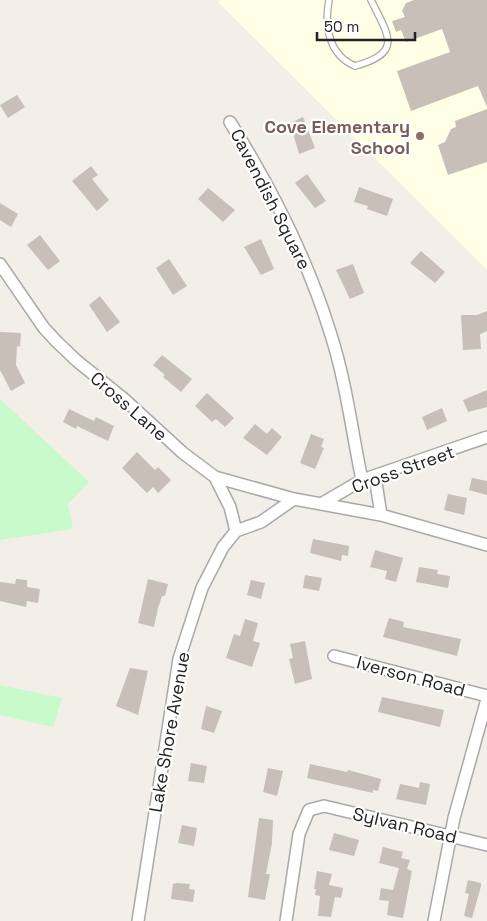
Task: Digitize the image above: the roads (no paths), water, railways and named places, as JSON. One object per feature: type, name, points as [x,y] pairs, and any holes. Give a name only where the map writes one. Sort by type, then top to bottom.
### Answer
[{"type":"street","name":"Cavendish Square","points":[[230,122],[274,199],[306,266],[333,342],[362,480]]},
{"type":"street","name":"Cross Lane","points":[[0,264],[44,328],[63,348],[124,399],[189,458],[215,477],[294,499],[381,515],[487,544]]},
{"type":"street","name":"Cross Street","points":[[320,504],[362,480],[487,437]]},
{"type":"street","points":[[375,476],[381,515]]},
{"type":"street","points":[[215,477],[230,507],[236,532],[261,522],[294,499]]},
{"type":"street","name":"Lake Shore Avenue","points":[[138,921],[178,659],[202,588],[223,547],[236,532]]},
{"type":"street","name":"Iverson Road","points":[[334,656],[487,698]]},
{"type":"street","points":[[434,921],[450,836],[487,698]]},
{"type":"street","name":"Sylvan Road","points":[[286,921],[299,834],[309,810],[324,806],[487,845]]},
{"type":"lane","points":[[329,0],[329,32],[334,51],[342,61],[355,66],[381,57],[386,49],[388,39],[371,0]]},
{"type":"place","name":"Cove Elementary School","points":[[420,136]]}]
